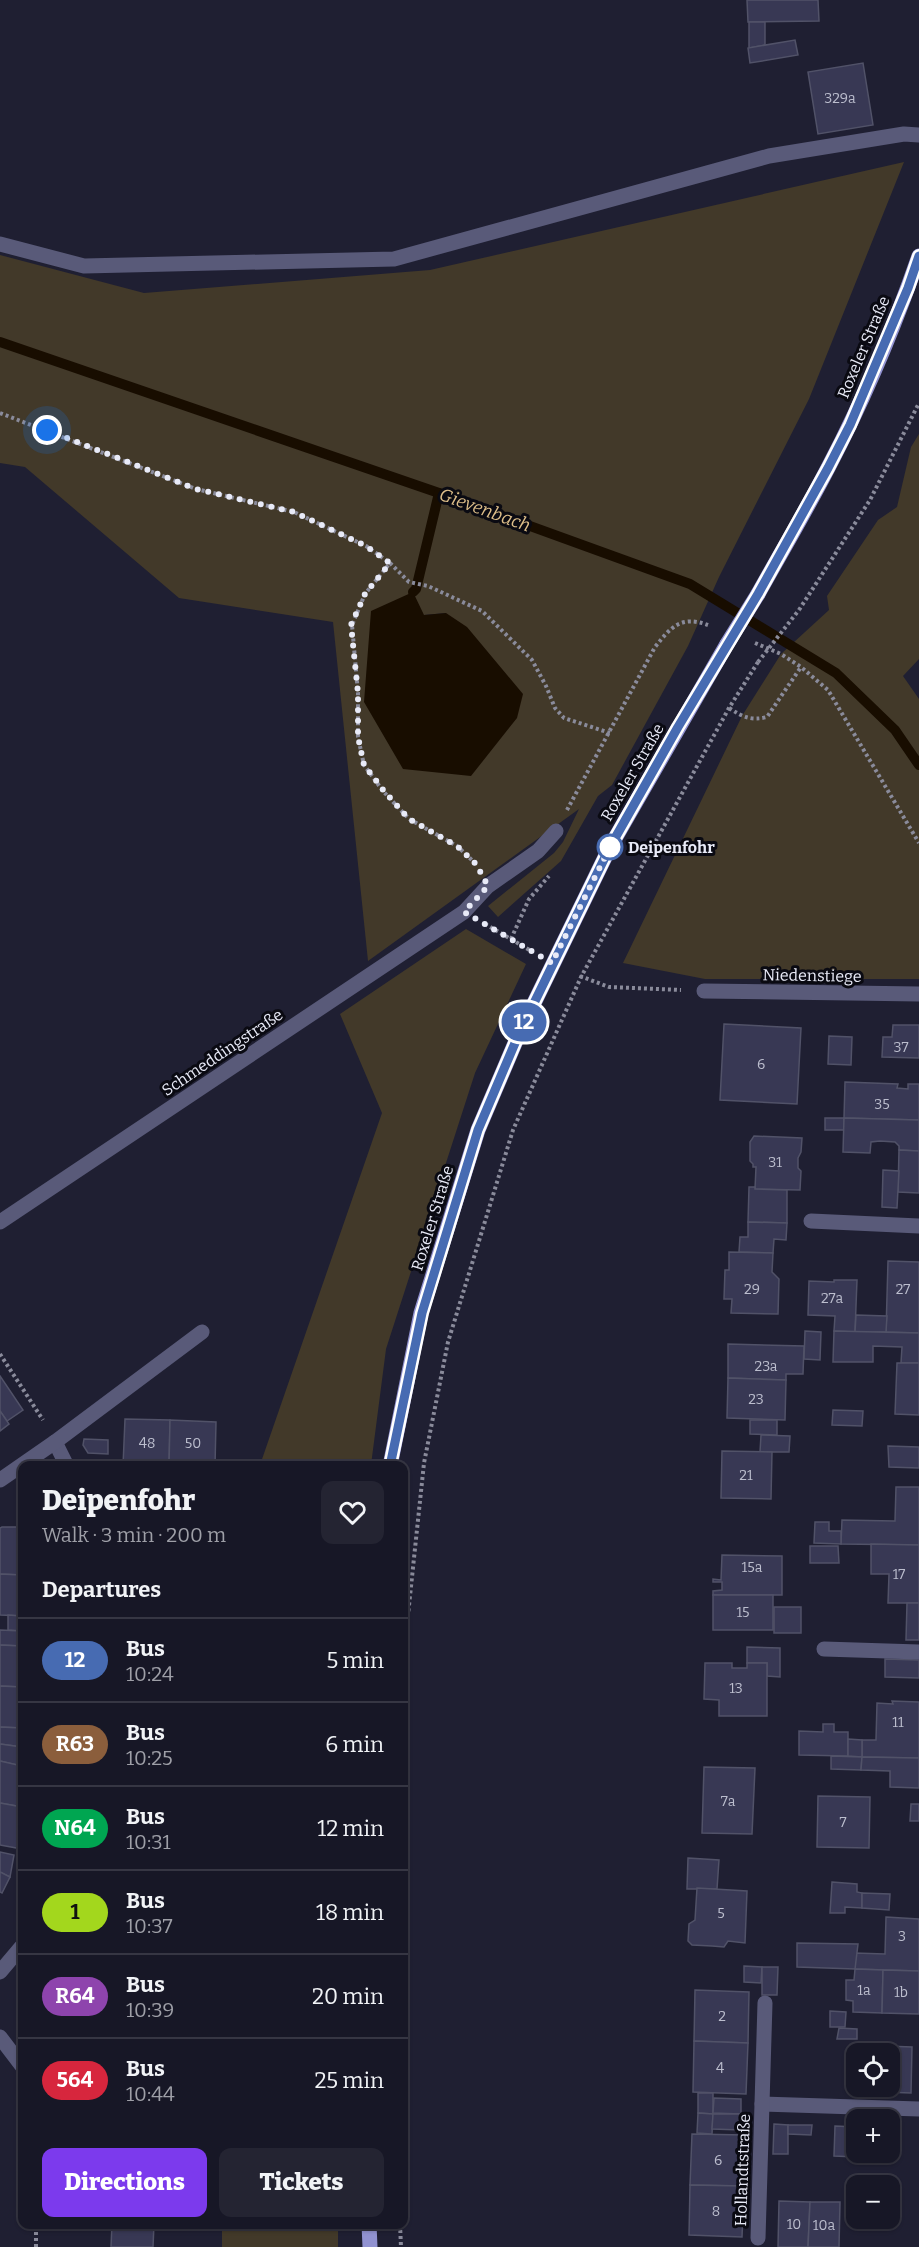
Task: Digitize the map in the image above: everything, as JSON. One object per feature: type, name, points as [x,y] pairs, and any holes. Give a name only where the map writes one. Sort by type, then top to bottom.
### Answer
[{"type":"main road","name":"Roxeler Straße","points":[[391,1461],[422,1313],[478,1130],[518,1036],[610,847],[758,594],[828,468],[850,425],[908,288],[919,256]]},
{"type":"main road","points":[[369,2229],[370,2247]]},
{"type":"street","points":[[0,244],[84,266],[394,259],[769,156],[904,134],[919,135]]},
{"type":"street","name":"Schmeddingstraße","points":[[0,1222],[464,912],[488,886],[538,850],[556,831]]},
{"type":"street","name":"Niedenstiege","points":[[704,991],[919,994]]},
{"type":"street","points":[[811,1221],[919,1226]]},
{"type":"street","points":[[28,1461],[202,1332]]},
{"type":"street","points":[[55,1442],[64,1461]]},
{"type":"street","points":[[0,1480],[18,1468]]},
{"type":"street","points":[[824,1649],[919,1652]]},
{"type":"street","points":[[0,1972],[18,1951]]},
{"type":"street","name":"Hollandtstraße","points":[[758,2238],[765,2003]]},
{"type":"street","points":[[0,2037],[18,2061]]},
{"type":"street","name":"Hollandtstraße","points":[[762,2103],[919,2109]]},
{"type":"path","points":[[408,1615],[424,1463],[448,1342],[513,1130],[581,977],[729,708],[758,662],[799,610],[870,500],[919,403]]},
{"type":"path","points":[[0,413],[196,489],[294,512],[366,546],[390,563],[409,582],[428,586],[482,611],[532,660],[555,708],[564,718],[610,733]]},
{"type":"path","points":[[390,563],[365,594],[351,625],[358,693],[358,737],[364,765],[409,819],[457,846],[476,864],[488,886]]},
{"type":"path","points":[[729,708],[742,716],[755,720],[767,717],[801,667]]},
{"type":"path","points":[[828,690],[919,843]]},
{"type":"path","points":[[511,939],[529,899],[550,875]]},
{"type":"path","points":[[464,912],[552,963]]},
{"type":"path","points":[[581,977],[609,987],[704,991]]},
{"type":"path","points":[[0,1354],[55,1442]]},
{"type":"path","points":[[36,2229],[36,2247]]},
{"type":"path","points":[[400,2229],[401,2247]]},
{"type":"shaded area","points":[[904,162],[809,399],[719,577],[688,646],[612,785],[598,796],[561,861],[498,917],[488,906],[554,853],[563,842],[579,809],[368,961],[333,622],[179,598],[25,467],[0,463],[0,255],[144,293],[430,270]],"holes":[[[446,613],[428,648],[424,615]]]},
{"type":"shaded area","points":[[919,434],[919,659],[903,676],[919,699],[919,979],[705,979],[623,963],[742,716],[781,654],[829,610],[827,596],[878,520],[897,507],[911,447]]},
{"type":"shaded area","points":[[413,592],[424,615],[446,613],[467,627],[523,694],[517,718],[471,776],[403,769],[364,702],[371,611]]},
{"type":"shaded area","points":[[466,929],[526,964],[475,1073],[386,1349],[372,1461],[261,1461],[382,1113],[340,1014]]},
{"type":"shaded area","points":[[222,2229],[338,2229],[338,2247],[222,2247]]},
{"type":"building","points":[[747,0],[818,0],[819,21],[748,22]]},
{"type":"building","points":[[749,22],[765,22],[765,45],[749,48]]},
{"type":"building","points":[[795,40],[798,55],[750,63],[748,48]]},
{"type":"building","points":[[863,63],[873,125],[818,134],[808,72]]},
{"type":"building","points":[[724,1024],[801,1028],[797,1104],[720,1100]]},
{"type":"building","points":[[893,1025],[919,1025],[919,1058],[882,1057],[883,1037],[892,1037]]},
{"type":"building","points":[[829,1036],[852,1037],[851,1065],[828,1064]]},
{"type":"building","points":[[845,1082],[898,1084],[897,1088],[908,1089],[908,1084],[919,1084],[919,1120],[844,1118]]},
{"type":"building","points":[[825,1118],[844,1118],[844,1130],[825,1130]]},
{"type":"building","points":[[844,1118],[919,1120],[919,1151],[899,1150],[895,1142],[880,1141],[871,1142],[870,1153],[843,1152]]},
{"type":"building","points":[[754,1136],[802,1138],[798,1158],[798,1168],[801,1171],[800,1190],[755,1189],[756,1167],[753,1167],[750,1161],[750,1142]]},
{"type":"building","points":[[899,1150],[919,1151],[919,1193],[898,1192]]},
{"type":"building","points":[[883,1170],[899,1171],[897,1208],[882,1207]]},
{"type":"building","points":[[749,1187],[787,1190],[787,1223],[748,1222]]},
{"type":"building","points":[[748,1222],[787,1223],[786,1240],[774,1239],[773,1253],[739,1252],[740,1237],[748,1237]]},
{"type":"building","points":[[729,1252],[773,1253],[772,1272],[779,1279],[778,1314],[731,1313],[732,1299],[724,1299],[725,1270],[729,1270]]},
{"type":"building","points":[[888,1261],[919,1262],[919,1333],[886,1332]]},
{"type":"building","points":[[834,1280],[857,1280],[855,1332],[834,1331],[835,1316],[808,1315],[809,1281],[834,1282]]},
{"type":"building","points":[[856,1315],[887,1316],[886,1332],[855,1332]]},
{"type":"building","points":[[805,1331],[821,1332],[820,1360],[804,1359]]},
{"type":"building","points":[[834,1331],[919,1333],[919,1363],[901,1363],[902,1347],[873,1346],[873,1362],[833,1362]]},
{"type":"building","points":[[728,1344],[804,1346],[803,1374],[786,1374],[786,1380],[728,1378]]},
{"type":"building","points":[[897,1363],[919,1363],[919,1415],[895,1414]]},
{"type":"building","points":[[0,1376],[23,1410],[7,1421],[0,1411]]},
{"type":"building","points":[[728,1378],[786,1380],[785,1420],[727,1418]]},
{"type":"building","points":[[833,1410],[863,1411],[862,1426],[832,1425]]},
{"type":"building","points":[[0,1411],[9,1424],[0,1431]]},
{"type":"building","points":[[125,1419],[170,1420],[169,1461],[123,1461]]},
{"type":"building","points":[[170,1420],[216,1422],[215,1461],[169,1461]]},
{"type":"building","points":[[750,1420],[777,1420],[777,1435],[750,1434]]},
{"type":"building","points":[[761,1435],[790,1436],[789,1452],[760,1452]]},
{"type":"building","points":[[84,1439],[108,1440],[108,1454],[88,1453],[83,1445]]},
{"type":"building","points":[[888,1446],[919,1447],[919,1468],[889,1467]]},
{"type":"building","points":[[722,1451],[772,1452],[771,1499],[721,1498]]},
{"type":"building","points":[[896,1487],[919,1487],[919,1545],[841,1544],[842,1520],[895,1521]]},
{"type":"building","points":[[815,1522],[829,1522],[829,1531],[841,1531],[841,1544],[814,1543]]},
{"type":"building","points":[[18,1527],[18,1575],[0,1574],[0,1528]]},
{"type":"building","points":[[871,1544],[919,1545],[919,1603],[888,1603],[889,1574],[871,1574]]},
{"type":"building","points":[[810,1546],[838,1546],[839,1563],[810,1563]]},
{"type":"building","points":[[722,1555],[782,1556],[782,1595],[713,1595],[713,1591],[722,1590],[722,1582],[713,1582],[713,1579],[721,1580]]},
{"type":"building","points":[[0,1574],[18,1575],[18,1616],[0,1615]]},
{"type":"building","points":[[713,1595],[773,1595],[773,1630],[713,1630]]},
{"type":"building","points":[[907,1603],[919,1603],[919,1640],[906,1640]]},
{"type":"building","points":[[774,1607],[801,1607],[801,1633],[774,1633]]},
{"type":"building","points":[[8,1615],[18,1616],[18,1631],[8,1630]]},
{"type":"building","points":[[0,1630],[18,1631],[18,1646],[0,1645]]},
{"type":"building","points":[[0,1645],[18,1646],[18,1687],[0,1686]]},
{"type":"building","points":[[747,1647],[780,1648],[780,1677],[767,1676],[767,1663],[747,1663]]},
{"type":"building","points":[[885,1659],[919,1660],[919,1678],[885,1677]]},
{"type":"building","points":[[705,1663],[732,1663],[732,1668],[747,1668],[747,1663],[767,1663],[767,1716],[719,1716],[719,1700],[704,1699]]},
{"type":"building","points":[[0,1686],[18,1687],[18,1728],[0,1727]]},
{"type":"building","points":[[892,1701],[919,1702],[919,1758],[862,1757],[862,1740],[876,1740],[877,1703],[893,1704]]},
{"type":"building","points":[[823,1724],[834,1724],[834,1732],[848,1732],[848,1756],[799,1755],[799,1731],[823,1732]]},
{"type":"building","points":[[0,1727],[18,1728],[18,1746],[0,1744]]},
{"type":"building","points":[[848,1739],[862,1740],[862,1757],[848,1756]]},
{"type":"building","points":[[0,1744],[18,1746],[18,1765],[0,1761]]},
{"type":"building","points":[[831,1756],[862,1757],[861,1770],[831,1769]]},
{"type":"building","points":[[862,1757],[919,1758],[919,1788],[890,1787],[890,1771],[861,1770]]},
{"type":"building","points":[[0,1761],[18,1765],[18,1806],[0,1803]]},
{"type":"building","points":[[704,1767],[755,1768],[752,1834],[702,1833]]},
{"type":"building","points":[[818,1796],[870,1797],[869,1848],[817,1847]]},
{"type":"building","points":[[0,1803],[18,1806],[18,1848],[0,1845]]},
{"type":"building","points":[[911,1804],[919,1804],[919,1821],[910,1821]]},
{"type":"building","points":[[0,1852],[14,1855],[10,1877],[0,1872]]},
{"type":"building","points":[[688,1858],[719,1860],[717,1889],[687,1889]]},
{"type":"building","points":[[0,1872],[10,1877],[2,1893],[0,1892]]},
{"type":"building","points":[[832,1882],[857,1884],[857,1892],[862,1893],[862,1908],[845,1907],[845,1913],[830,1913]]},
{"type":"building","points":[[697,1888],[747,1891],[745,1943],[728,1941],[724,1947],[692,1945],[688,1941],[689,1924],[695,1920]]},
{"type":"building","points":[[862,1893],[890,1894],[889,1910],[862,1908]]},
{"type":"building","points":[[886,1917],[919,1919],[919,1971],[855,1969],[855,1953],[885,1954]]},
{"type":"building","points":[[797,1943],[858,1944],[855,1969],[797,1967]]},
{"type":"building","points":[[744,1966],[762,1967],[761,1983],[744,1982]]},
{"type":"building","points":[[762,1967],[778,1967],[777,1995],[762,1995]]},
{"type":"building","points":[[855,1969],[883,1970],[882,2013],[853,2012],[853,2001],[846,2000],[846,1980],[854,1980]]},
{"type":"building","points":[[883,1970],[919,1971],[919,2014],[882,2013]]},
{"type":"building","points":[[695,1990],[749,1992],[748,2043],[694,2041]]},
{"type":"building","points":[[830,2011],[846,2012],[845,2027],[830,2027]]},
{"type":"building","points":[[839,2028],[857,2029],[857,2039],[837,2039]]},
{"type":"building","points":[[694,2041],[748,2043],[746,2094],[693,2092]]},
{"type":"building","points":[[900,2047],[912,2047],[911,2093],[900,2093]]},
{"type":"building","points":[[698,2093],[713,2093],[713,2114],[698,2113]]},
{"type":"building","points":[[714,2098],[741,2099],[741,2114],[713,2113]]},
{"type":"building","points":[[698,2113],[713,2114],[712,2134],[697,2133]]},
{"type":"building","points":[[713,2114],[741,2114],[741,2130],[712,2129]]},
{"type":"building","points":[[774,2124],[788,2125],[788,2154],[773,2154]]},
{"type":"building","points":[[788,2125],[812,2125],[811,2135],[788,2134]]},
{"type":"building","points":[[835,2126],[846,2127],[846,2157],[834,2156]]},
{"type":"building","points":[[692,2134],[745,2135],[744,2186],[690,2185]]},
{"type":"building","points":[[690,2185],[744,2186],[742,2237],[689,2235]]},
{"type":"building","points":[[779,2201],[810,2202],[808,2247],[778,2247]]},
{"type":"building","points":[[810,2202],[840,2202],[839,2247],[808,2247]]},
{"type":"building","points":[[112,2229],[154,2229],[153,2247],[111,2247]]},
{"type":"waterway","name":"Gievenbach","points":[[0,342],[439,493],[690,584],[836,673],[895,730],[919,765]]},
{"type":"waterway","points":[[413,592],[416,589],[439,493]]},
{"type":"bus line","name":"12","points":[[391,1461],[422,1313],[478,1130],[518,1036],[610,847],[678,727],[758,594],[828,468],[850,425],[908,288],[919,256]]},
{"type":"place","name":"Deipenfohr","points":[[610,847]]},
{"type":"route","points":[[47,430],[196,489],[294,512],[366,546],[390,563],[365,594],[351,625],[358,693],[358,737],[364,765],[409,819],[457,846],[476,864],[488,886],[464,912],[552,963],[610,847]]}]
